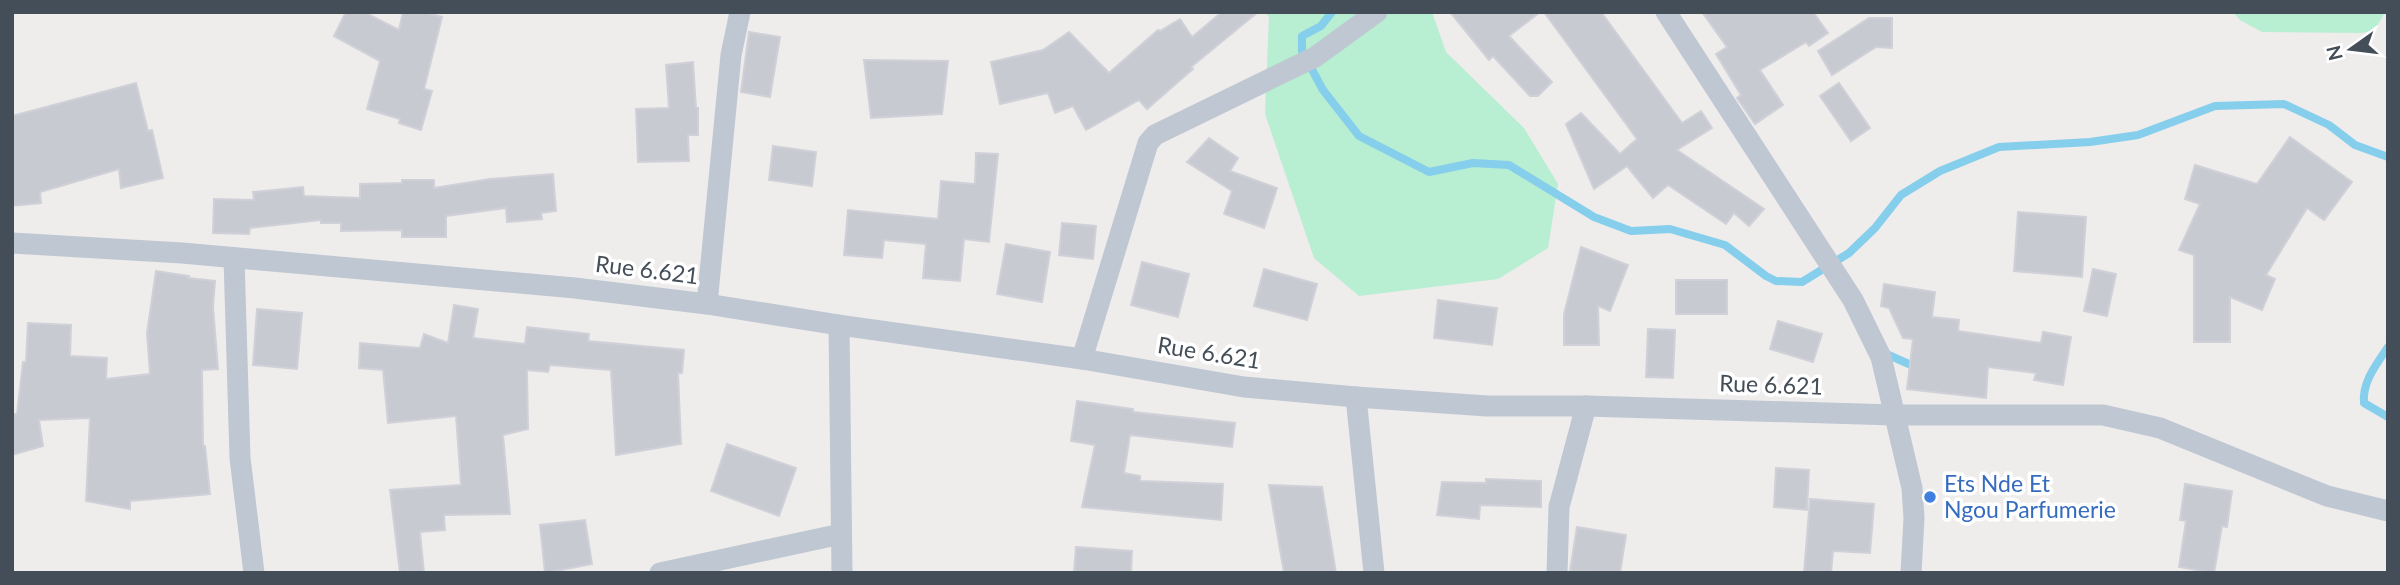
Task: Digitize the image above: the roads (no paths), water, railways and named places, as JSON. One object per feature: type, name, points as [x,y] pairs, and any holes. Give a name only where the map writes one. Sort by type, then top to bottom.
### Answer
[{"type":"street","points":[[707,304],[731,55],[740,12]]},
{"type":"street","points":[[1082,359],[1148,143],[1155,135],[1315,57],[1377,12]]},
{"type":"street","points":[[1665,12],[1853,300],[1881,357],[1912,488],[1911,573]]},
{"type":"street","name":"Rue 6.621","points":[[12,243],[234,258],[575,288],[707,304],[1082,359],[1244,387],[1356,397],[1487,406],[1586,406],[1894,415],[2102,415],[2160,428],[2327,496],[2388,511]]},
{"type":"street","points":[[234,258],[240,458],[254,573]]},
{"type":"street","points":[[839,325],[842,573]]},
{"type":"street","points":[[1356,397],[1374,573]]},
{"type":"street","points":[[1557,573],[1556,531],[1559,508],[1586,406]]},
{"type":"street","points":[[660,573],[841,534]]},
{"type":"waterway","points":[[1332,12],[1321,26],[1302,36],[1302,51],[1323,90],[1359,136],[1429,172],[1473,163],[1509,165],[1594,217],[1631,231],[1670,229],[1725,245],[1776,281],[1802,282],[1849,253],[1875,228],[1901,195],[1940,171],[1999,147],[2090,142],[2138,135],[2215,106],[2284,104],[2329,125],[2355,145],[2388,157]]},
{"type":"waterway","points":[[2388,347],[2371,374],[2364,395],[2364,403],[2388,417]]},
{"type":"waterway","points":[[1884,353],[1920,369]]},
{"type":"place","name":"Ets Nde Et Ngou Parfumerie","points":[[1930,497]]}]
